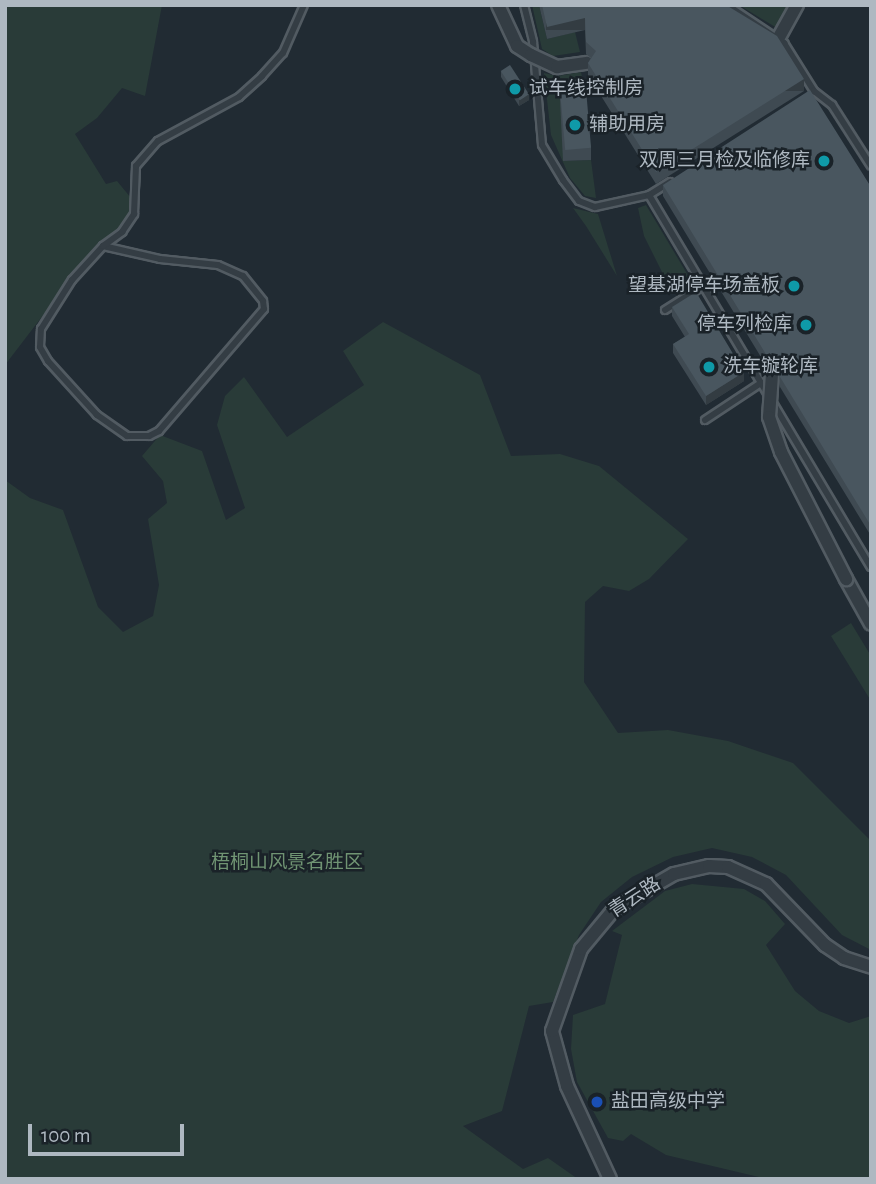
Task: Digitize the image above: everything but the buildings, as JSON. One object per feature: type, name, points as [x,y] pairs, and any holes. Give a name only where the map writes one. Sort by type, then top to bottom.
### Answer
[{"type":"street","points":[[498,5],[517,46],[557,67],[587,63]]},
{"type":"street","points":[[778,39],[797,5]]},
{"type":"street","points":[[772,374],[769,418],[781,452],[871,624]]},
{"type":"street","name":"青云路","points":[[610,1179],[567,1086],[552,1031],[581,949],[615,908],[674,874],[709,866],[729,867],[766,884],[825,945],[844,958],[871,967]]},
{"type":"lane","points":[[103,246],[160,259],[218,265],[243,276],[263,301],[264,309],[159,431],[149,436],[116,431],[89,406],[40,347],[47,319],[72,280],[103,246],[122,232],[134,214],[136,166],[158,141],[239,97],[262,76],[283,53],[304,5]]},
{"type":"lane","points":[[524,5],[542,145],[579,201],[595,207],[649,195],[682,174]]},
{"type":"lane","points":[[727,5],[778,39],[814,91],[832,105],[871,166]]},
{"type":"lane","points":[[806,97],[814,91]]},
{"type":"lane","points":[[649,195],[871,567]]},
{"type":"lane","points":[[665,310],[702,286]]},
{"type":"lane","points":[[705,420],[761,383]]},
{"type":"green space","points":[[5,5],[162,5],[145,96],[122,88],[97,118],[75,134],[106,184],[117,181],[131,198],[127,231],[93,250],[5,365]]},
{"type":"green space","points":[[532,5],[539,5],[547,39],[575,32],[580,52],[553,56],[542,49]]},
{"type":"green space","points":[[739,5],[783,5],[787,8],[777,28]]},
{"type":"green space","points":[[581,72],[585,90],[563,161],[591,160],[596,198],[585,196],[570,178],[551,135],[544,73],[558,76]]},
{"type":"green space","points":[[646,205],[692,282],[673,294],[644,236],[638,208]]},
{"type":"green space","points":[[573,208],[598,214],[617,276],[586,226]]},
{"type":"green space","name":"梧桐山风景名胜区","points":[[383,322],[480,375],[511,456],[560,454],[599,466],[688,539],[649,579],[629,591],[603,586],[585,602],[584,682],[618,733],[668,730],[728,741],[793,763],[871,841],[871,950],[842,935],[786,875],[752,857],[712,848],[673,857],[632,877],[601,902],[579,935],[553,1002],[529,1006],[502,1111],[463,1126],[523,1169],[548,1158],[578,1179],[5,1179],[5,480],[30,498],[63,510],[98,607],[123,632],[153,616],[159,585],[148,519],[167,503],[163,481],[142,456],[160,435],[202,451],[226,520],[245,508],[217,425],[225,396],[244,377],[287,437],[364,385],[343,351]]},
{"type":"green space","points":[[851,623],[871,656],[871,701],[831,636]]},
{"type":"green space","points":[[692,884],[744,889],[765,901],[785,924],[766,945],[795,991],[819,1011],[849,1023],[871,1016],[871,1179],[767,1179],[666,1155],[631,1134],[623,1141],[608,1138],[577,1082],[571,1049],[573,1015],[605,1004],[622,935],[612,931],[665,891]]},
{"type":"place","name":"试车线控制房","points":[[515,89]]},
{"type":"place","name":"辅助用房","points":[[575,125]]},
{"type":"place","name":"双周三月检及临修库","points":[[824,161]]},
{"type":"place","name":"望基湖停车场盖板","points":[[794,286]]},
{"type":"place","name":"停车列检库","points":[[806,325]]},
{"type":"place","name":"洗车镟轮库","points":[[709,367]]},
{"type":"place","name":"盐田高级中学","points":[[597,1102]]}]
